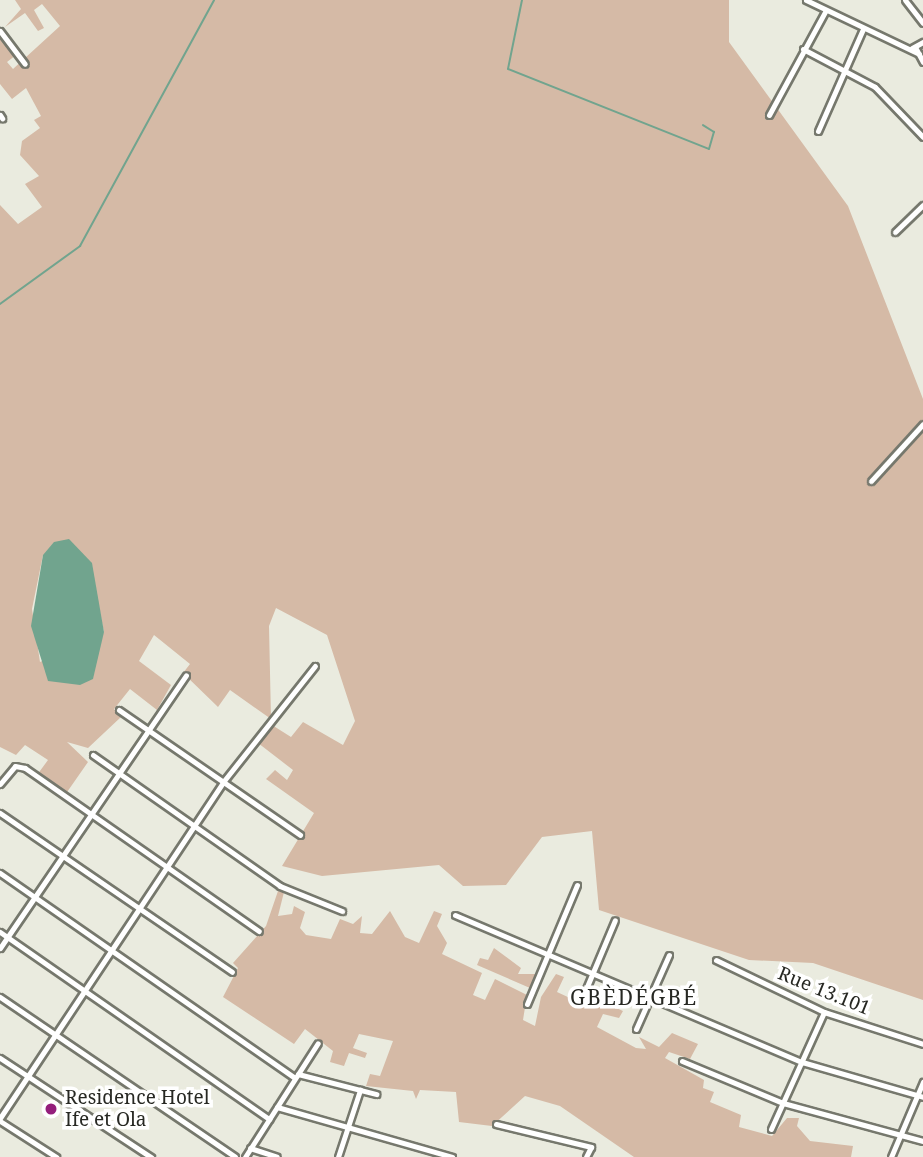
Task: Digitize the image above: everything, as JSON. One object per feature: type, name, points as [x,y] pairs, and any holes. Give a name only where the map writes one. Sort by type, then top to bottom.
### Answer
[{"type":"street","points":[[806,0],[863,29],[912,48],[923,62]]},
{"type":"street","points":[[905,0],[923,23]]},
{"type":"street","points":[[769,115],[826,10]]},
{"type":"street","points":[[818,131],[840,68],[863,29]]},
{"type":"street","points":[[0,31],[25,64]]},
{"type":"street","points":[[912,48],[923,42]]},
{"type":"street","points":[[803,49],[875,87],[923,137]]},
{"type":"street","points":[[895,232],[923,205]]},
{"type":"street","points":[[871,481],[923,424]]},
{"type":"street","points":[[56,1157],[0,1120],[223,782],[314,666]]},
{"type":"street","points":[[0,948],[186,676]]},
{"type":"street","points":[[119,710],[300,835]]},
{"type":"street","points":[[93,755],[280,886],[342,911]]},
{"type":"street","points":[[0,784],[15,766],[25,768],[259,931]]},
{"type":"street","points":[[0,813],[65,855],[232,972]]},
{"type":"street","points":[[0,873],[297,1076],[376,1094]]},
{"type":"street","points":[[527,1004],[577,885]]},
{"type":"street","points":[[454,915],[651,994],[802,1062],[920,1096]]},
{"type":"street","points":[[583,996],[615,920]]},
{"type":"street","points":[[0,932],[269,1119]]},
{"type":"street","points":[[636,1029],[669,955]]},
{"type":"street","name":"Rue 13.101","points":[[716,960],[824,1012],[923,1044]]},
{"type":"street","points":[[0,997],[235,1157]]},
{"type":"street","points":[[771,1129],[824,1012]]},
{"type":"street","points":[[245,1157],[318,1042]]},
{"type":"street","points":[[0,1058],[151,1157]]},
{"type":"street","points":[[682,1061],[783,1103],[923,1141]]},
{"type":"street","points":[[891,1157],[920,1096],[923,1082]]},
{"type":"street","points":[[338,1157],[360,1090]]},
{"type":"street","points":[[277,1107],[347,1131],[452,1157]]},
{"type":"street","points":[[496,1124],[590,1147],[586,1157]]},
{"type":"street","points":[[250,1148],[277,1157]]},
{"type":"shaded area","points":[[15,0],[729,0],[729,42],[848,206],[923,399],[923,1000],[813,963],[749,960],[599,910],[592,831],[542,837],[506,885],[463,886],[439,865],[322,876],[282,866],[314,813],[266,779],[275,770],[287,780],[293,770],[258,743],[272,725],[291,737],[303,722],[343,745],[355,721],[327,635],[276,608],[269,626],[271,719],[230,690],[218,707],[183,673],[190,664],[154,635],[139,661],[171,685],[157,710],[130,689],[114,709],[121,717],[88,748],[67,742],[88,762],[65,795],[37,775],[48,760],[25,745],[16,755],[0,747],[0,205],[18,224],[42,207],[25,184],[39,176],[20,155],[22,141],[40,128],[34,120],[41,116],[26,88],[12,99],[0,84],[0,35],[16,55],[7,62],[13,69],[60,26],[42,4],[34,10],[44,28],[38,31],[25,13],[5,27],[21,9]],"holes":[[[43,555],[99,608],[104,632],[40,662],[32,609]]]},
{"type":"shaded area","points":[[69,539],[92,563],[104,632],[93,679],[80,685],[48,681],[31,626],[43,555],[54,542]]},
{"type":"shaded area","points":[[278,891],[284,892],[278,916],[292,914],[294,906],[305,912],[300,928],[306,935],[331,939],[340,919],[353,924],[362,916],[360,933],[372,934],[390,911],[405,937],[419,943],[434,911],[442,914],[437,926],[447,943],[442,954],[482,973],[473,995],[485,1000],[495,979],[527,995],[523,1020],[535,1026],[541,997],[556,974],[564,977],[557,992],[585,1005],[590,996],[623,1011],[619,1018],[603,1014],[597,1027],[636,1048],[646,1049],[639,1037],[659,1047],[672,1033],[698,1044],[690,1059],[669,1052],[665,1058],[704,1080],[703,1088],[714,1092],[710,1102],[741,1115],[739,1127],[772,1136],[787,1118],[799,1118],[797,1126],[810,1141],[853,1146],[851,1157],[634,1157],[560,1106],[525,1096],[492,1126],[459,1122],[456,1092],[420,1090],[416,1099],[413,1091],[366,1086],[370,1074],[380,1076],[393,1041],[359,1034],[353,1048],[367,1053],[365,1058],[349,1053],[344,1066],[330,1062],[333,1051],[305,1029],[294,1044],[223,997],[238,968],[233,963],[266,926]]},
{"type":"shaded area","points":[[494,948],[521,968],[518,974],[536,974],[530,988],[477,965],[480,958],[488,960]]},
{"type":"waterway","points":[[0,304],[80,246],[214,0]]},
{"type":"waterway","points":[[522,0],[508,69],[709,149],[714,132],[703,125]]},
{"type":"place","name":"Residence Hotel Ife et Ola","points":[[51,1109]]},
{"type":"district","name":"GBÈDÉGBÉ","points":[[634,997]]}]
